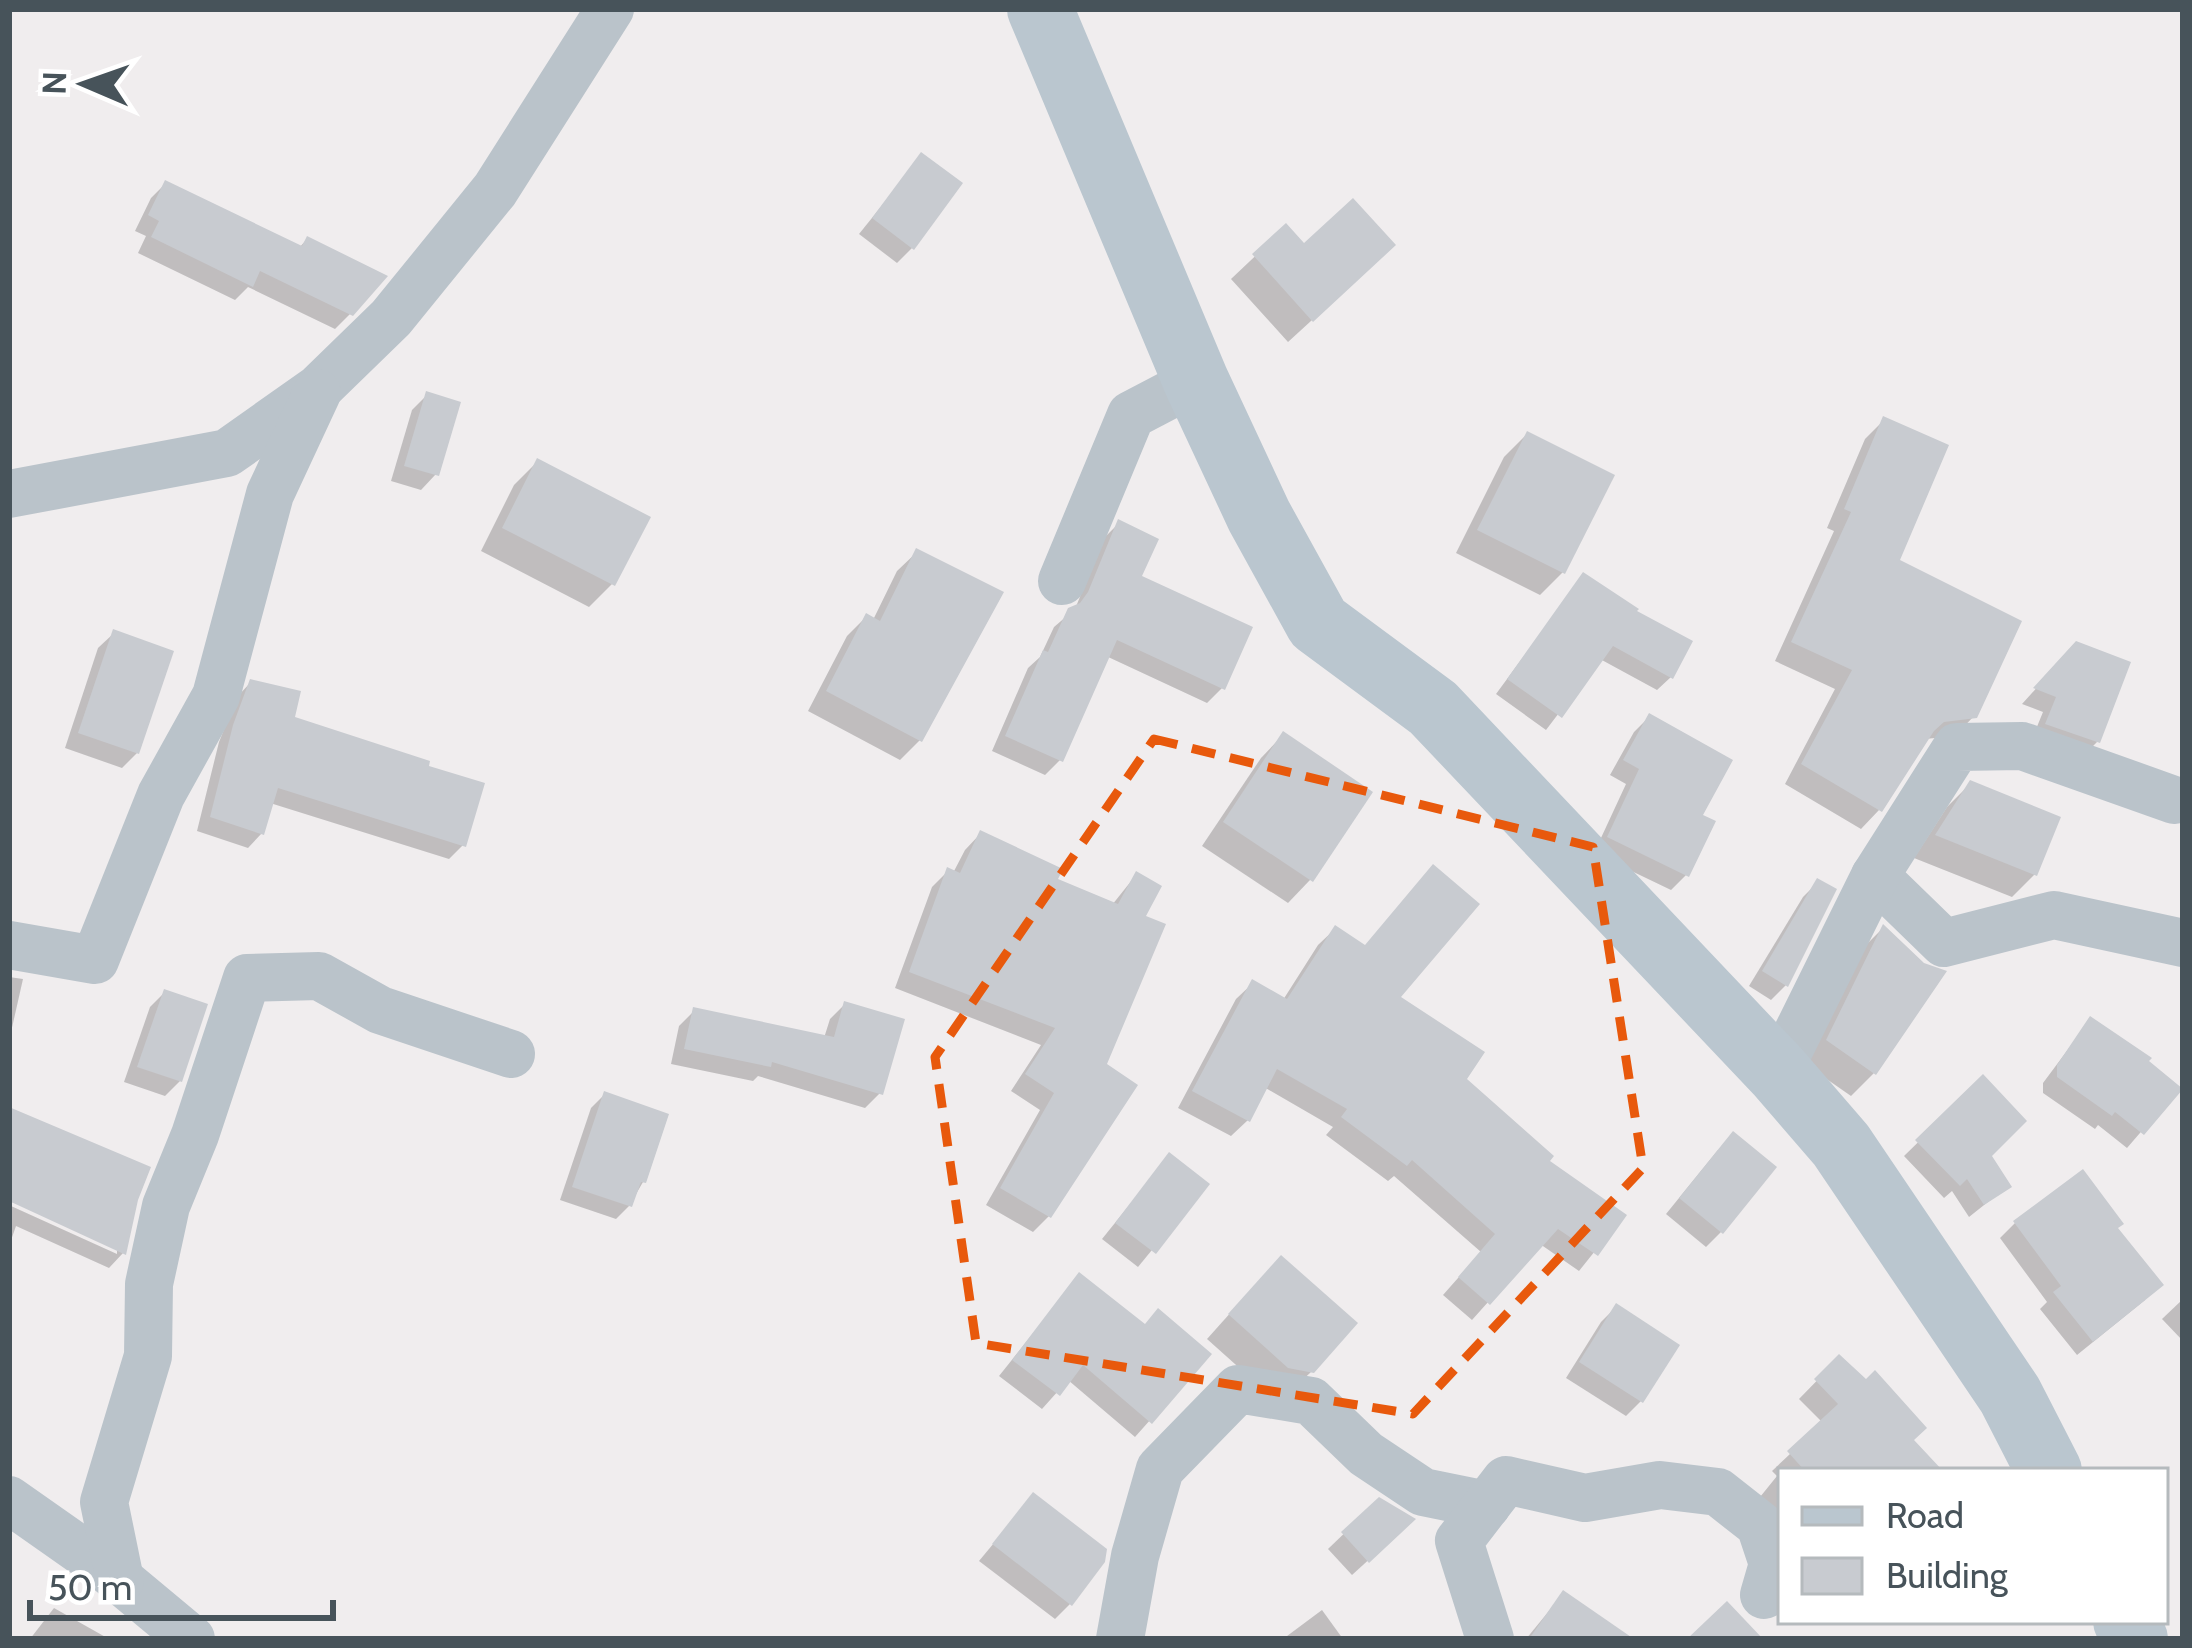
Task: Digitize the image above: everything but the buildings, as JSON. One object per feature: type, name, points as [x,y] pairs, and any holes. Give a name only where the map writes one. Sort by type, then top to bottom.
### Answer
[{"type":"main road","points":[[1040,9],[1196,381],[1259,516],[1318,623],[1433,708],[1778,1072],[1841,1145],[2010,1395],[2047,1468]]},
{"type":"street","points":[[9,494],[227,453],[319,388],[391,318],[495,190],[610,9]]},
{"type":"street","points":[[1062,581],[1131,415],[1196,381]]},
{"type":"street","points":[[9,945],[95,960],[160,795],[216,696],[270,494],[319,388]]},
{"type":"street","points":[[1778,1072],[1875,876],[1957,747],[2022,746],[2174,800]]},
{"type":"street","points":[[1875,876],[1944,943],[2054,915],[2183,943]]},
{"type":"street","points":[[120,1580],[104,1502],[148,1356],[149,1284],[166,1207],[247,978],[319,976],[380,1010],[511,1054]]},
{"type":"street","points":[[1120,1639],[1135,1556],[1160,1469],[1238,1389],[1311,1401],[1366,1454],[1424,1492],[1486,1505]]},
{"type":"street","points":[[1490,1639],[1459,1540],[1506,1480],[1585,1498],[1660,1486],[1718,1492],[1760,1525],[1773,1564],[1764,1595]]},
{"type":"street","points":[[9,1500],[120,1580],[191,1639]]},
{"type":"highlighted area","points":[[1154,739],[1593,847],[1643,1168],[1413,1414],[976,1343],[935,1057]]}]
